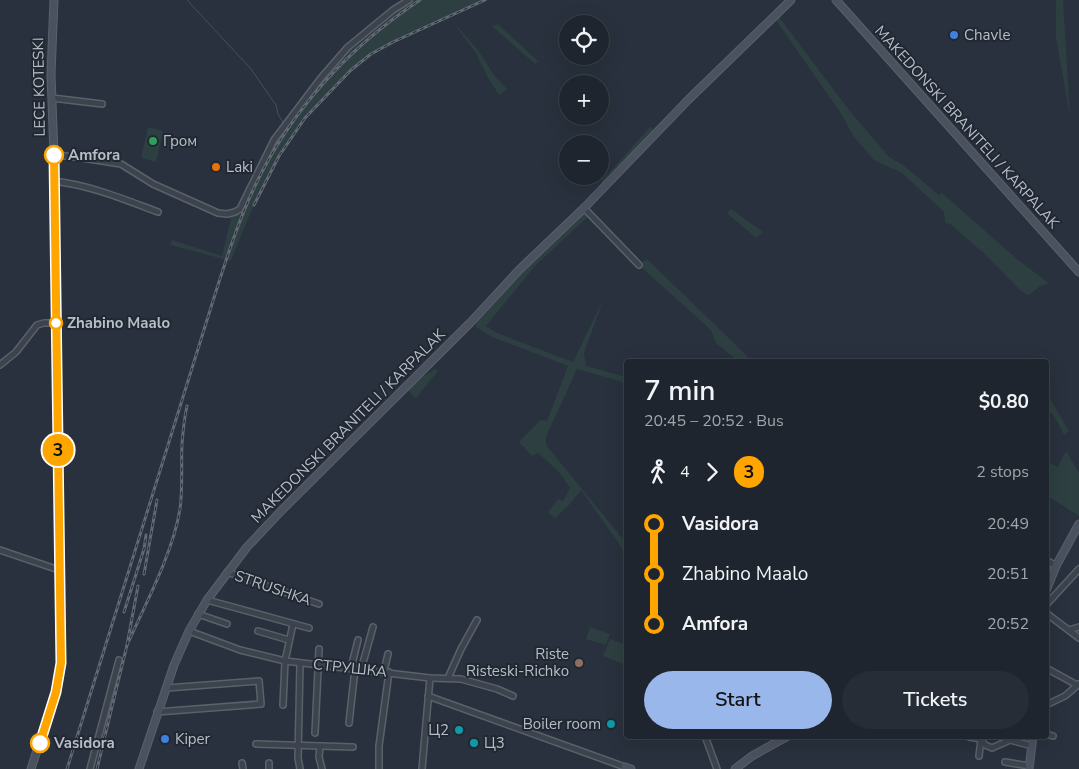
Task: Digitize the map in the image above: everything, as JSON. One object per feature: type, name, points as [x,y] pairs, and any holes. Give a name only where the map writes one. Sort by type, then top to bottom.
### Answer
[{"type":"main road","name":"LECE KOTESKI","points":[[31,769],[59,679],[61,638],[52,98],[54,0]]},
{"type":"main road","name":"MAKEDONSKI BRANITELI / KARPALAK","points":[[139,769],[174,665],[188,631],[227,572],[257,536],[474,320],[520,269],[584,208],[682,106],[791,0]]},
{"type":"main road","name":"MAKEDONSKI BRANITELI / KARPALAK","points":[[836,0],[1079,272]]},
{"type":"main road","points":[[1049,584],[1056,566],[1079,524]]},
{"type":"main road","points":[[735,769],[752,756],[783,739]]},
{"type":"main road","points":[[1029,767],[1033,739]]},
{"type":"street","points":[[54,155],[121,164],[153,184],[218,213],[227,214],[235,212],[240,209],[274,140],[321,78],[348,47],[409,0]]},
{"type":"street","points":[[52,98],[102,104]]},
{"type":"street","points":[[53,181],[95,188],[158,212]]},
{"type":"street","points":[[584,208],[639,265]]},
{"type":"street","points":[[0,364],[16,352],[37,325],[56,323]]},
{"type":"street","points":[[0,550],[59,570]]},
{"type":"street","points":[[1049,562],[1056,566]]},
{"type":"street","points":[[1049,601],[1079,569]]},
{"type":"street","name":"STRUSHKA","points":[[227,572],[319,604]]},
{"type":"street","name":"STRUSHKA","points":[[207,600],[309,628]]},
{"type":"street","points":[[198,614],[227,624]]},
{"type":"street","points":[[1049,615],[1079,638]]},
{"type":"street","points":[[448,678],[477,620]]},
{"type":"street","name":"STRUSHKA","points":[[283,705],[285,661],[293,624]]},
{"type":"street","points":[[361,670],[373,627]]},
{"type":"street","points":[[1069,630],[1079,627]]},
{"type":"street","name":"СТРУШКА","points":[[188,631],[240,650],[285,661],[430,678],[461,679],[513,696]]},
{"type":"street","points":[[258,631],[289,640]]},
{"type":"street","points":[[349,723],[353,669],[358,640]]},
{"type":"street","points":[[315,733],[319,649]]},
{"type":"street","points":[[379,769],[379,746],[388,654]]},
{"type":"street","points":[[90,769],[119,660]]},
{"type":"street","points":[[300,664],[298,745],[300,769]]},
{"type":"street","points":[[1049,670],[1078,684],[1064,696],[1049,704]]},
{"type":"street","points":[[422,769],[430,678]]},
{"type":"street","points":[[158,712],[261,704],[259,681],[167,688]]},
{"type":"street","points":[[428,696],[627,768]]},
{"type":"street","points":[[1049,735],[1053,736]]},
{"type":"street","points":[[706,739],[717,769]]},
{"type":"street","points":[[981,739],[992,748],[1007,739]]},
{"type":"street","points":[[979,756],[981,739]]},
{"type":"street","points":[[1012,739],[1032,746]]},
{"type":"street","points":[[256,744],[353,747]]},
{"type":"street","points":[[320,746],[322,769]]},
{"type":"street","points":[[1005,762],[1029,767]]},
{"type":"shaded area","points":[[409,0],[485,0],[388,44],[359,64],[330,91],[292,135],[272,169],[231,261],[170,245],[172,240],[222,256],[231,219],[218,213],[227,214],[240,209],[274,140],[348,47]]},
{"type":"shaded area","points":[[1056,0],[1063,0],[1070,117],[1056,37]]},
{"type":"shaded area","points":[[776,13],[849,110],[889,157],[903,165],[939,195],[942,193],[1018,260],[1049,283],[1040,286],[1029,295],[1022,292],[987,256],[950,224],[945,223],[944,212],[902,173],[874,160],[854,137],[842,115],[773,16]]},
{"type":"shaded area","points":[[449,17],[478,50],[494,75],[507,89],[499,95],[476,53]]},
{"type":"shaded area","points":[[498,24],[538,61],[535,64],[492,26]]},
{"type":"shaded area","name":"Гром","points":[[148,127],[163,131],[156,162],[141,158]]},
{"type":"shaded area","points":[[650,127],[657,132],[609,181],[609,173]]},
{"type":"shaded area","points":[[584,208],[590,215],[534,267],[486,326],[497,333],[573,362],[604,298],[584,353],[586,366],[624,376],[624,382],[577,369],[546,437],[546,445],[624,539],[624,551],[581,490],[555,518],[548,512],[558,499],[563,501],[570,488],[559,472],[538,453],[532,456],[519,442],[540,420],[547,421],[568,366],[490,336],[476,327],[477,316]]},
{"type":"shaded area","points":[[731,209],[763,232],[756,238],[727,213]]},
{"type":"shaded area","points":[[647,259],[750,359],[736,359],[716,343],[711,330],[639,265]]},
{"type":"shaded area","points":[[435,369],[438,371],[416,398],[405,388]]},
{"type":"shaded area","points":[[1049,397],[1069,431],[1064,435],[1055,417],[1049,411]]},
{"type":"shaded area","points":[[1066,451],[1079,473],[1079,516],[1049,497],[1049,462],[1058,467]]},
{"type":"shaded area","points":[[590,627],[610,634],[606,645],[586,639]]},
{"type":"shaded area","points":[[610,639],[624,644],[624,664],[603,656]]},
{"type":"waterway","points":[[187,0],[251,69],[276,105],[278,114],[284,124]]},
{"type":"railway","points":[[67,769],[217,288],[254,188],[285,133],[324,83],[369,38],[420,0]]},
{"type":"railway","points":[[254,205],[279,156],[305,118],[351,70],[371,54],[393,42],[485,0]]},
{"type":"railway","points":[[127,645],[158,578],[176,526],[181,501],[182,444],[187,406]]},
{"type":"railway","points":[[144,574],[157,500]]},
{"type":"railway","points":[[124,612],[144,549],[146,535]]},
{"type":"railway","points":[[97,769],[127,645],[138,586]]},
{"type":"bus line","name":"3","points":[[40,743],[56,692],[61,663],[54,155]]},
{"type":"place","name":"Chavle","points":[[954,35]]},
{"type":"place","name":"Гром","points":[[153,141]]},
{"type":"place","name":"Amfora","points":[[54,155]]},
{"type":"place","name":"Laki","points":[[216,167]]},
{"type":"place","name":"Zhabino Maalo","points":[[56,323]]},
{"type":"place","name":"Riste Risteski-Richko","points":[[579,663]]},
{"type":"place","name":"Boiler room","points":[[611,724]]},
{"type":"place","name":"Ц2","points":[[459,730]]},
{"type":"place","name":"Kiper","points":[[165,739]]},
{"type":"place","name":"Vasidora","points":[[40,743]]},
{"type":"place","name":"Ц3","points":[[474,743]]}]
